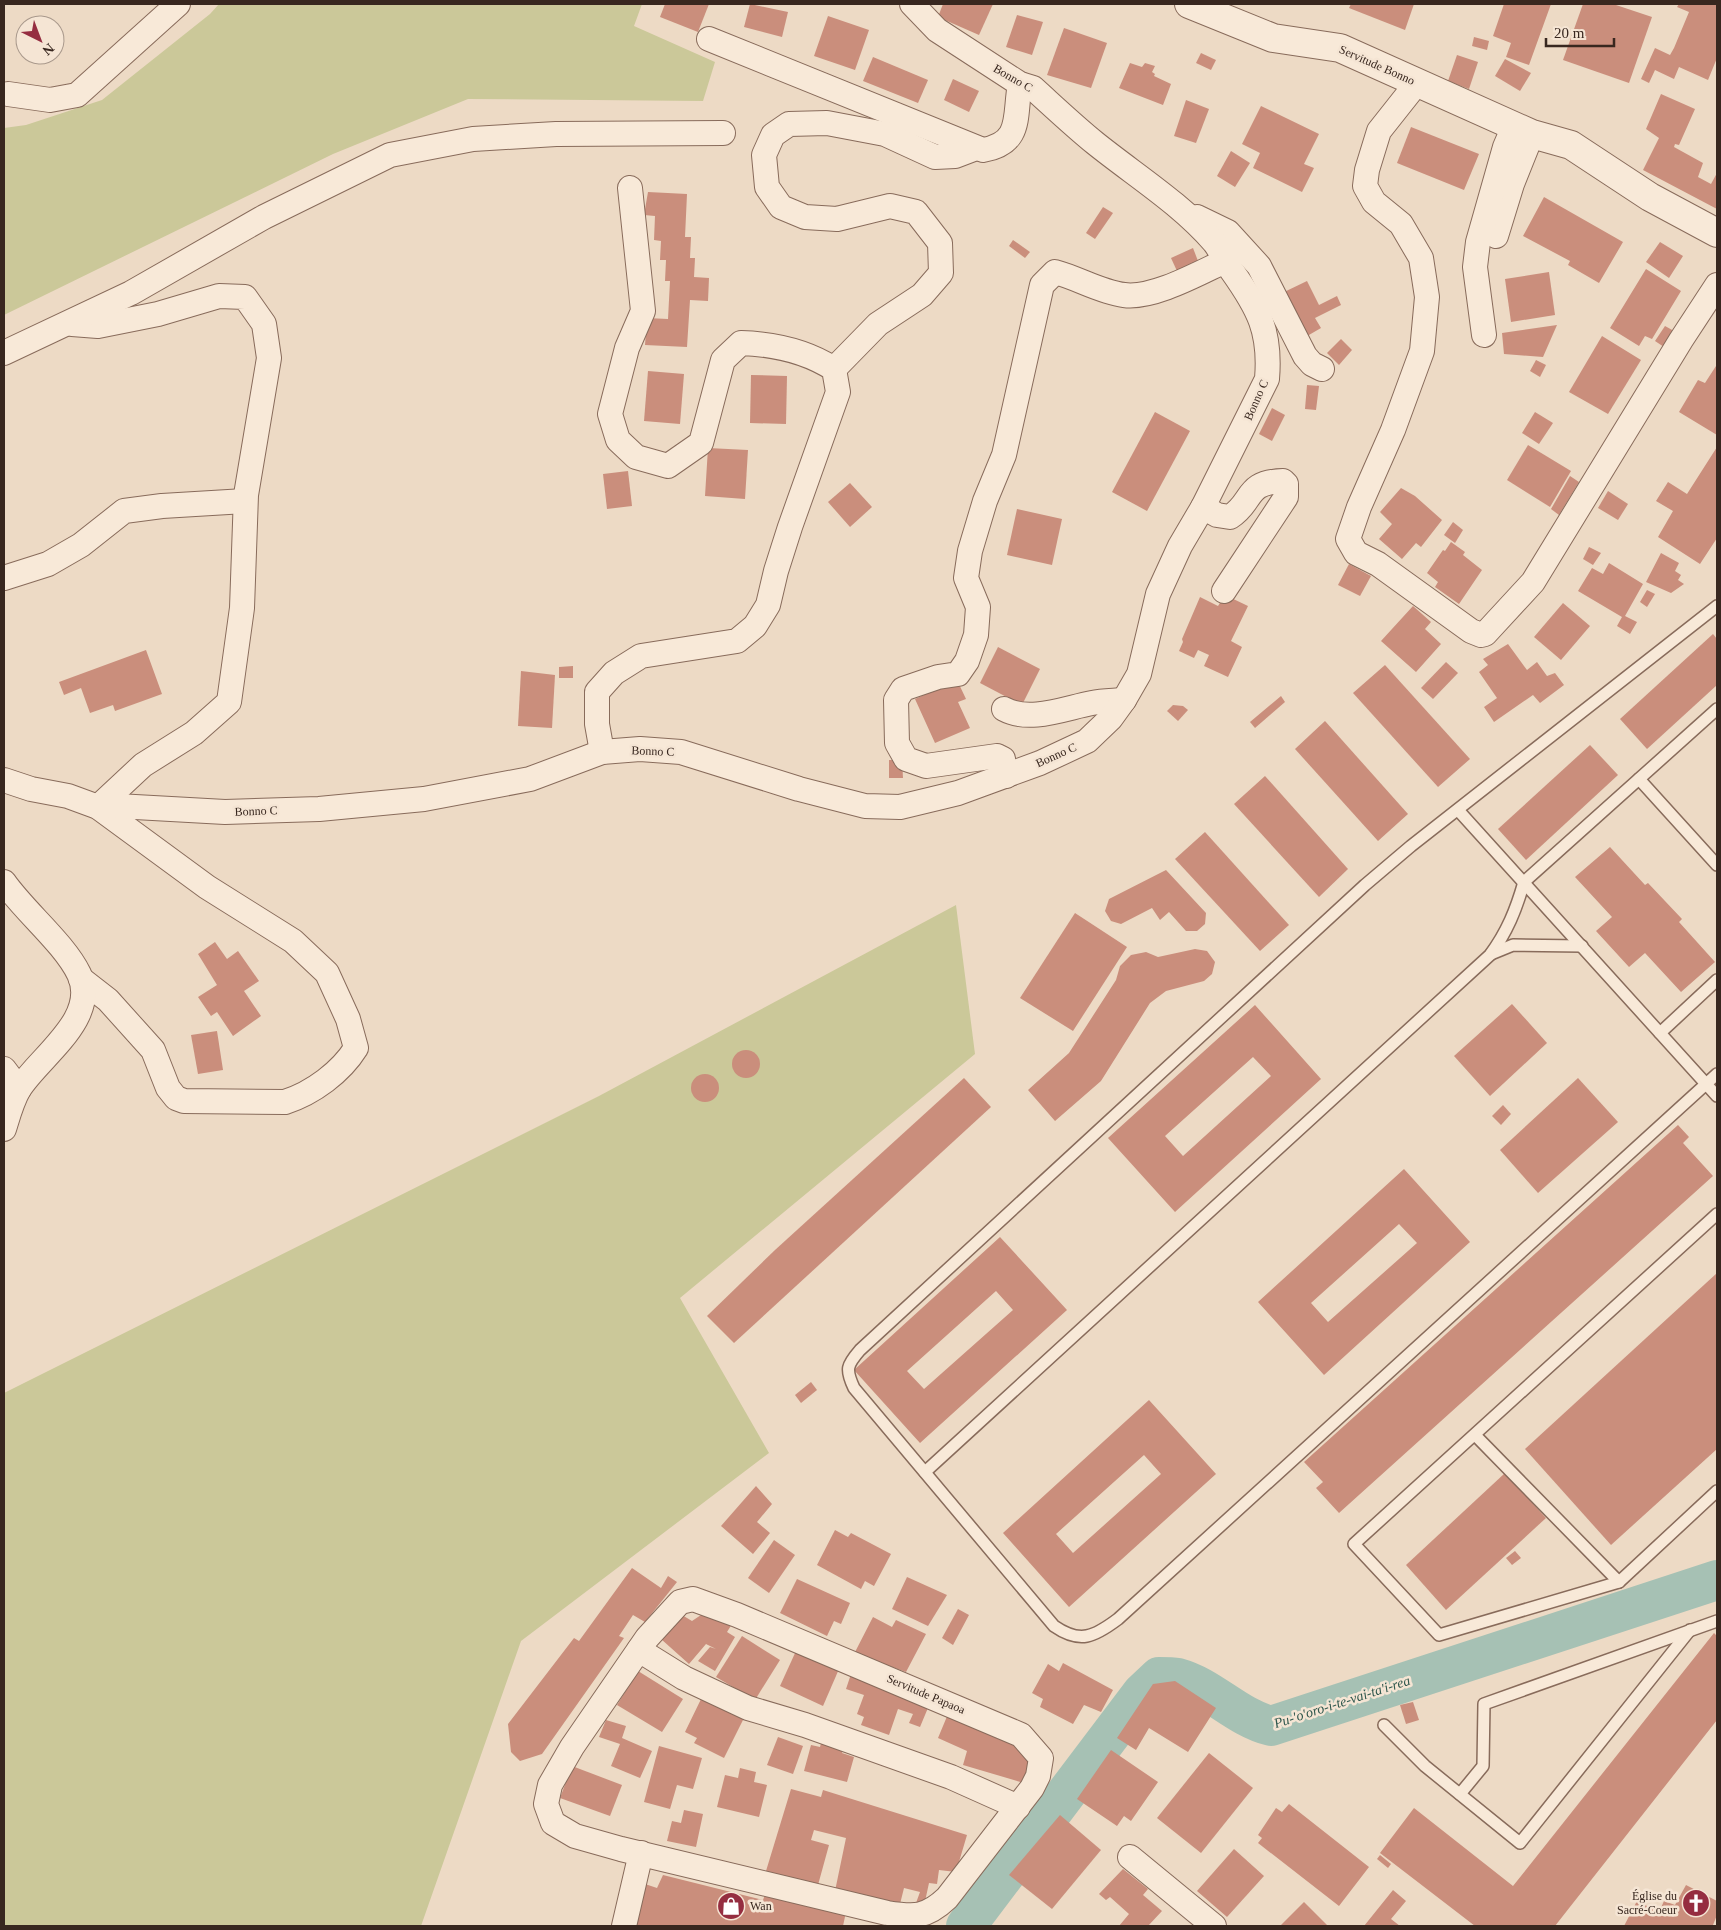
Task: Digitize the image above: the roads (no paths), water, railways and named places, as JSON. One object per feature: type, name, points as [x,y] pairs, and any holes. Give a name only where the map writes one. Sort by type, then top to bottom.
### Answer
[{"type":"street","points":[[8,94],[50,100],[77,95],[178,4]]},
{"type":"street","name":"Bonno C","points":[[98,806],[225,812],[319,810],[424,799],[530,779],[602,752],[640,749],[681,752],[799,789],[865,806],[900,807],[958,793],[1040,764],[1087,741],[1111,718],[1139,674],[1158,594],[1180,546],[1203,507],[1260,397],[1267,379],[1269,356],[1265,330],[1252,299],[1225,261],[1216,244],[1182,210],[1153,186],[1095,144],[1033,88],[1020,84],[937,30],[912,4]]},
{"type":"street","name":"Servitude Bonno","points":[[1190,4],[1273,38],[1340,48],[1523,130],[1571,145],[1650,197],[1717,233]]},
{"type":"street","points":[[709,39],[983,150],[997,148],[1007,141],[1017,123],[1016,108],[1020,84]]},
{"type":"street","points":[[1418,83],[1379,132],[1367,170],[1365,186],[1374,202],[1401,224],[1422,258],[1427,297],[1422,351],[1393,430],[1359,507],[1348,540],[1356,553],[1378,564],[1471,631],[1481,635],[1485,634],[1533,582],[1681,340],[1717,285]]},
{"type":"street","points":[[834,369],[878,324],[922,295],[940,273],[940,243],[916,212],[890,206],[837,219],[805,217],[780,207],[767,187],[764,156],[773,135],[789,124],[827,123],[885,134],[935,157],[955,156],[976,148]]},
{"type":"street","points":[[1496,237],[1512,184],[1523,130]]},
{"type":"street","points":[[1484,335],[1475,267],[1478,242],[1505,147],[1523,130]]},
{"type":"street","points":[[4,353],[131,293],[264,217],[390,155],[473,139],[556,134],[723,133]]},
{"type":"street","points":[[602,752],[597,724],[596,692],[614,673],[640,656],[737,641],[755,626],[768,605],[790,527],[838,392],[834,369],[821,361],[770,344],[741,343],[722,360],[701,443],[668,466],[636,457],[618,440],[610,414],[627,348],[643,311],[630,188]]},
{"type":"street","points":[[1182,210],[1220,227],[1242,246],[1259,266],[1305,356],[1312,364],[1322,369]]},
{"type":"street","points":[[1006,776],[1003,759],[997,756],[926,766],[906,759],[897,743],[896,700],[903,689],[911,684],[958,674],[967,661],[976,635],[978,607],[966,578],[970,551],[985,500],[1004,455],[1042,285],[1055,272],[1125,296],[1147,294],[1225,261]]},
{"type":"street","points":[[68,324],[98,326],[158,314],[219,296],[245,296],[264,324],[269,358],[245,501],[242,608],[230,702],[194,733],[143,765],[98,806]]},
{"type":"street","points":[[1203,507],[1217,516],[1230,517],[1255,488],[1270,481],[1283,481],[1286,484],[1286,497],[1224,591]]},
{"type":"street","points":[[4,578],[48,564],[81,545],[124,511],[162,506],[245,501]]},
{"type":"street","points":[[1004,708],[1013,714],[1024,714],[1053,712],[1094,703],[1124,700]]},
{"type":"street","points":[[4,882],[61,950],[81,979],[108,1000],[153,1050],[168,1088],[176,1098],[184,1101],[285,1102],[301,1097],[320,1084],[349,1060],[356,1048],[348,1019],[327,973],[292,941],[207,887],[98,806],[68,796],[7,786]]},
{"type":"street","points":[[4,1128],[19,1089],[74,1022],[83,996],[81,979]]},
{"type":"street","points":[[4,1069],[19,1089]]},
{"type":"street","name":"Servitude Papaoa","points":[[693,1599],[736,1615],[1021,1735],[1041,1758],[1038,1776],[1018,1807],[947,1898],[935,1909],[914,1917],[887,1913],[575,1836],[553,1823],[546,1804],[550,1784],[572,1747],[639,1650],[680,1602],[693,1599]]},
{"type":"street","points":[[639,1650],[684,1678],[748,1708],[805,1725],[951,1777],[1018,1807]]},
{"type":"street","points":[[624,1926],[641,1853]]},
{"type":"street","points":[[1130,1857],[1214,1926]]},
{"type":"lane","points":[[1717,606],[1365,884],[849,1363],[848,1376],[854,1388],[1054,1626],[1067,1635],[1085,1637],[1102,1630],[1125,1612],[1717,1074]]},
{"type":"lane","points":[[925,1472],[1490,955],[1504,935],[1515,914],[1524,882],[1717,709]]},
{"type":"lane","points":[[1639,780],[1717,865]]},
{"type":"lane","points":[[1458,810],[1717,1096]]},
{"type":"lane","points":[[1490,955],[1514,945],[1582,946]]},
{"type":"lane","points":[[1660,1033],[1717,980]]},
{"type":"lane","points":[[1717,1214],[1354,1544],[1439,1636],[1619,1582],[1717,1491]]},
{"type":"lane","points":[[1475,1435],[1619,1582]]},
{"type":"lane","points":[[1460,1794],[1483,1766],[1484,1704],[1717,1621]]},
{"type":"lane","points":[[1384,1725],[1425,1766],[1520,1843],[1690,1630]]},
{"type":"waterway","name":"Pu-'o'oro-i-te-vai-ta'i-rea","points":[[966,1926],[1142,1693],[1159,1677],[1178,1678],[1190,1682],[1246,1716],[1271,1726],[1717,1580]]},
{"type":"place","name":"Église du Sacré-Coeur","points":[[1696,1903]]},
{"type":"place","name":"Wan","points":[[731,1906]]}]
